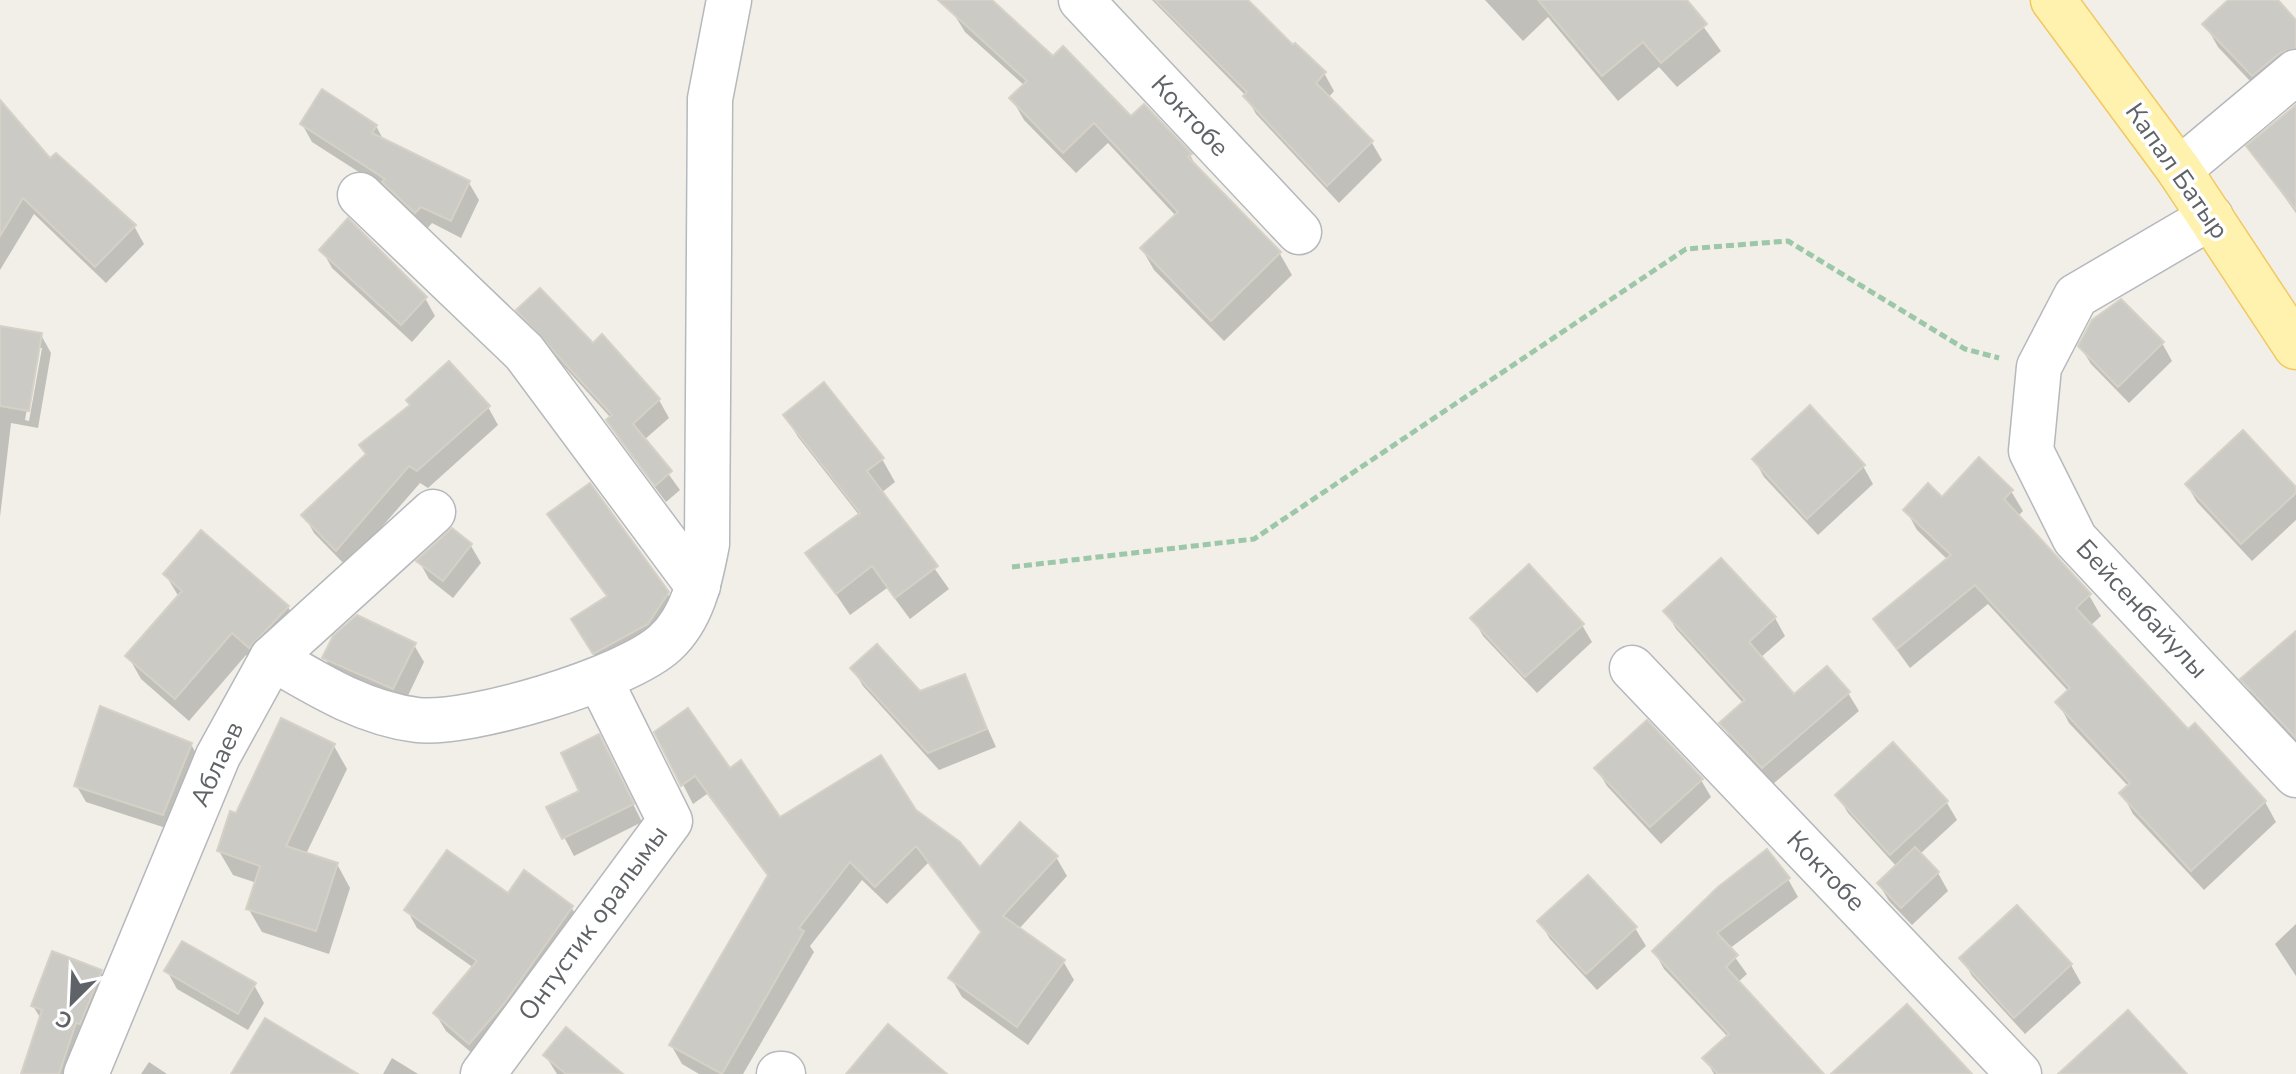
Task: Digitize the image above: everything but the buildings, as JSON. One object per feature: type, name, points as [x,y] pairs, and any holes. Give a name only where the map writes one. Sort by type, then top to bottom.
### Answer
[{"type":"main road","name":"Капал Батыр","points":[[2053,0],[2179,170],[2296,347]]},
{"type":"street","points":[[272,658],[361,707],[417,720],[450,720],[600,680],[634,666],[665,643],[686,616],[698,586],[707,544],[710,99],[729,0]]},
{"type":"street","name":"Коктобе","points":[[1081,0],[1299,232]]},
{"type":"street","points":[[2179,170],[2296,72]]},
{"type":"street","points":[[360,195],[524,352],[698,586]]},
{"type":"street","name":"Бейсенбайулы","points":[[2211,217],[2076,296],[2039,367],[2031,451],[2075,539],[2296,775]]},
{"type":"street","name":"Аблаев","points":[[86,1074],[218,756],[272,658],[433,512]]},
{"type":"street","name":"Коктобе","points":[[1632,668],[2019,1074]]},
{"type":"street","name":"Онтустик оралымы","points":[[483,1074],[670,821],[600,680]]},
{"type":"path","points":[[1012,567],[1254,539],[1686,249],[1788,241],[1965,349],[2039,367]]}]
